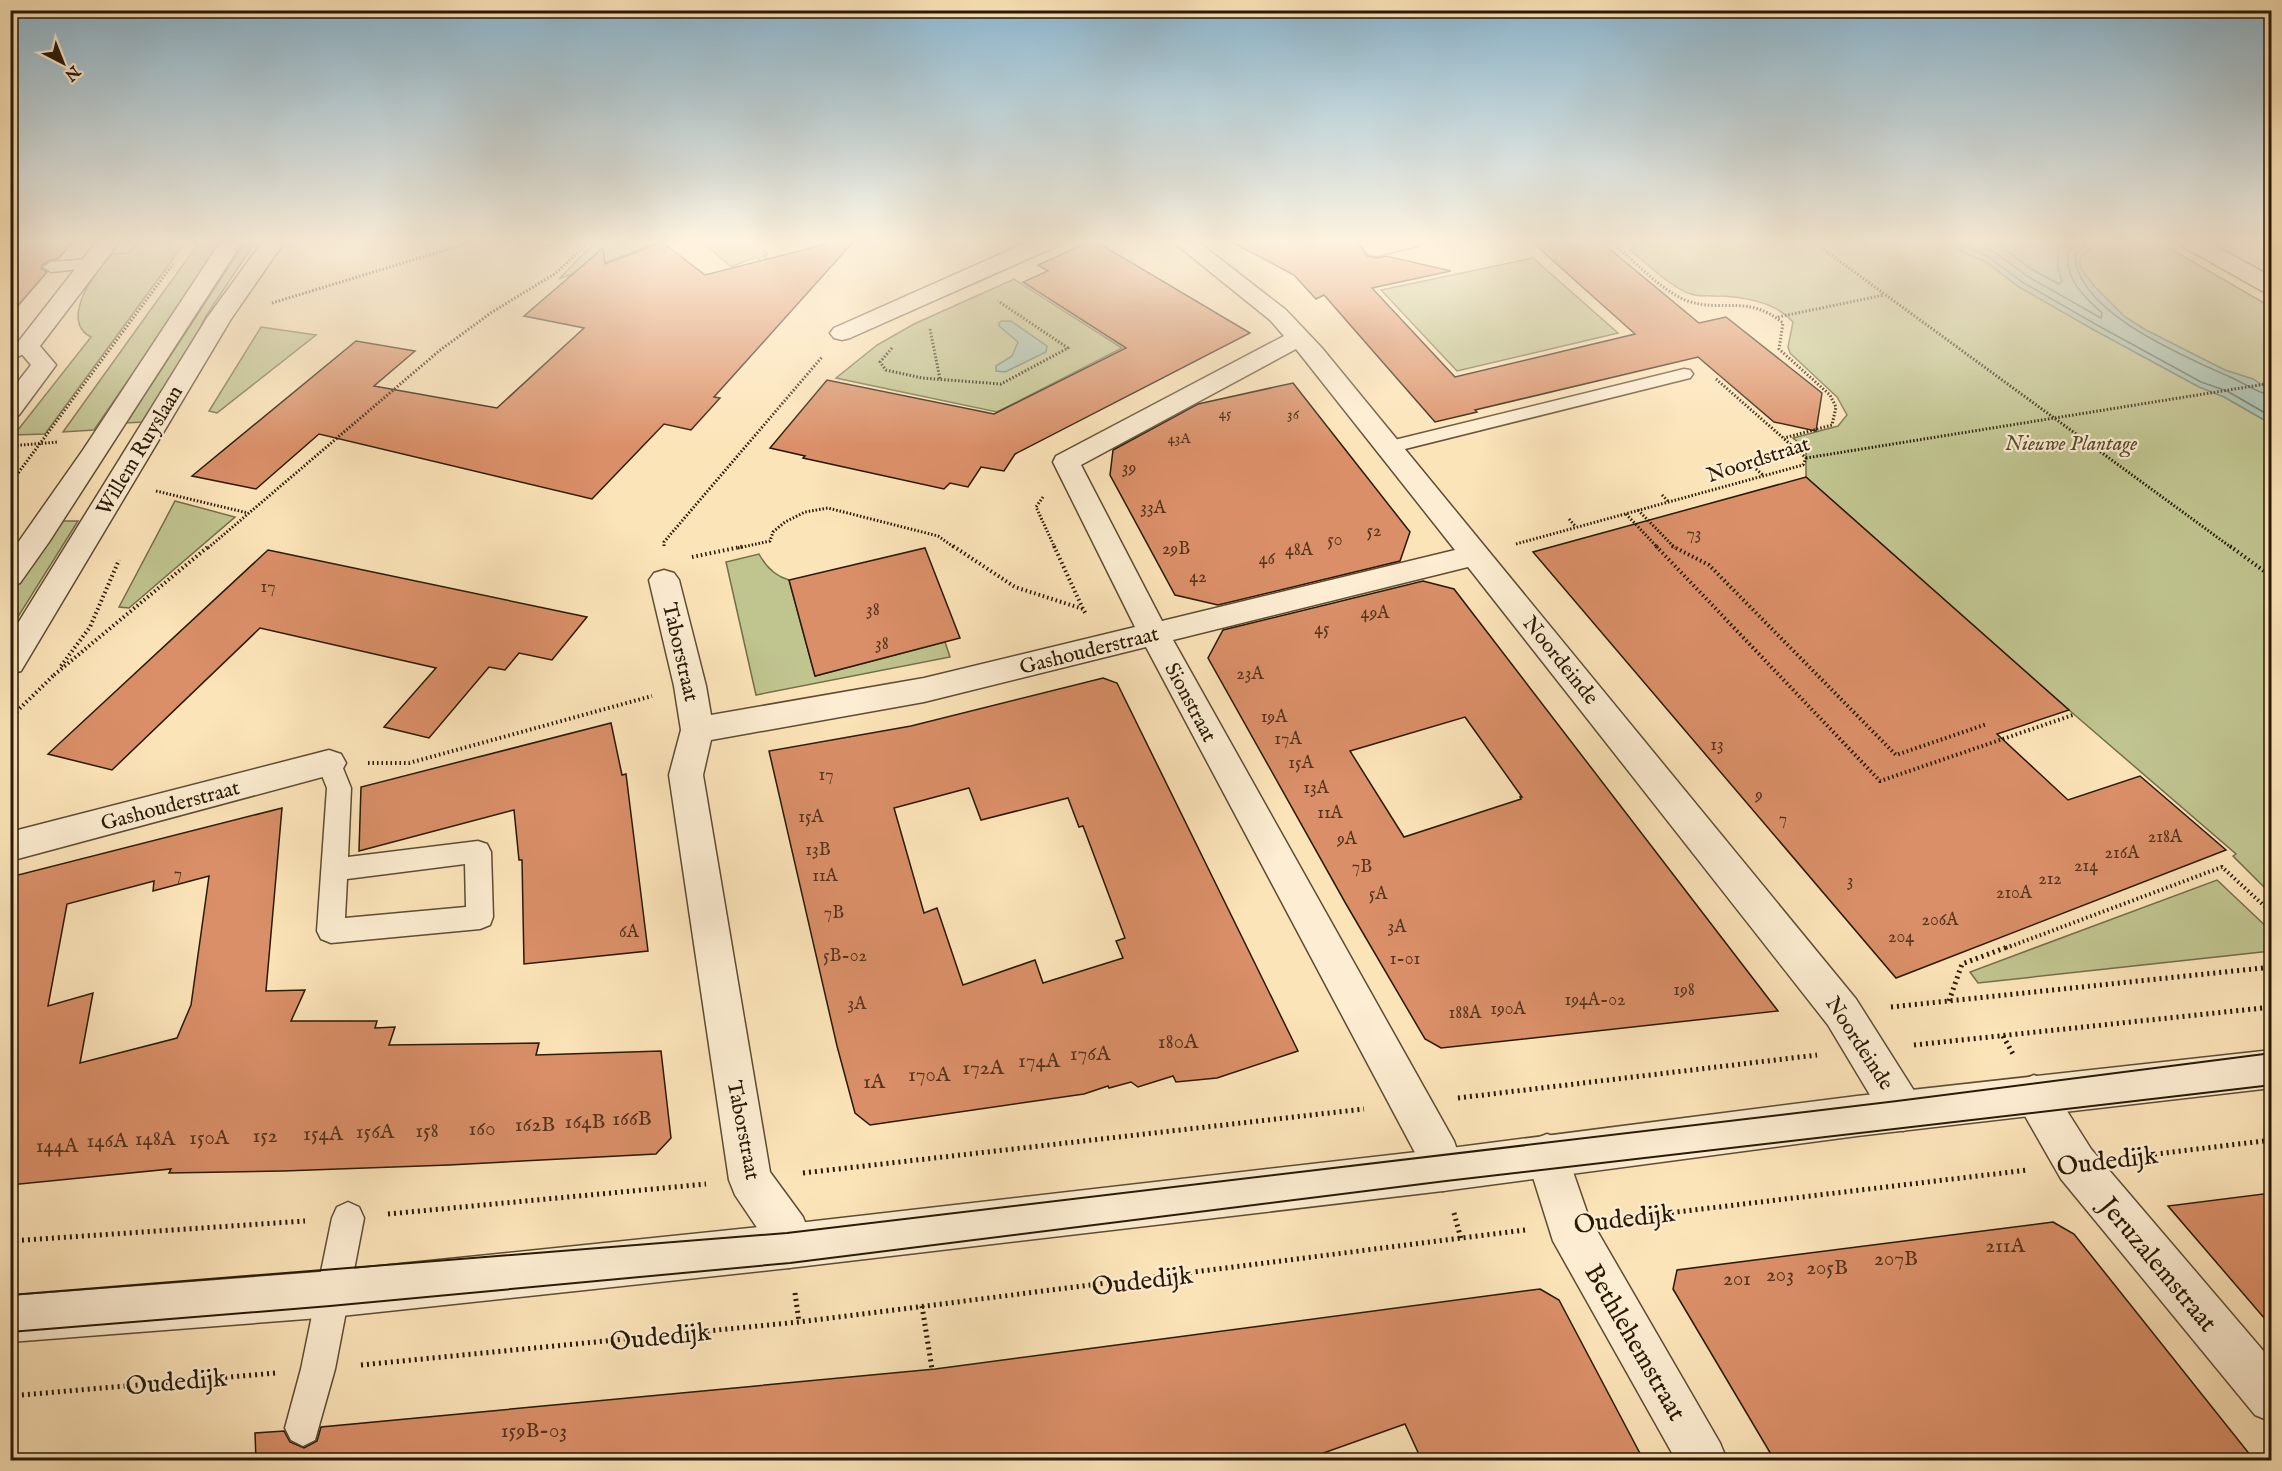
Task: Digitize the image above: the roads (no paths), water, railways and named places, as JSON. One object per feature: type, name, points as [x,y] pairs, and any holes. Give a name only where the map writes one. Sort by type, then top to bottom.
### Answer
[{"type":"street","points":[[10,411],[44,365],[19,351],[54,310]]},
{"type":"street","name":"Willem Ruyslaan","points":[[10,576],[56,513],[185,310]]},
{"type":"street","name":"Willem Ruyslaan","points":[[10,663],[225,310]]},
{"type":"street","points":[[842,333],[895,310]]},
{"type":"street","name":"Noordeinde","points":[[1271,310],[1314,354],[1842,1012],[1867,1049],[1903,1111]]},
{"type":"street","name":"Sionstraat","points":[[1298,338],[1066,462],[1154,634],[1439,1156],[1443,1170]]},
{"type":"street","name":"Gashouderstraat","points":[[698,730],[924,690],[1477,555]]},
{"type":"street","name":"Taborstraat","points":[[664,571],[698,730],[686,775],[750,1179],[787,1233],[789,1246]]},
{"type":"street","name":"Gashouderstraat","points":[[10,847],[329,763]]},
{"type":"street","points":[[10,1319],[332,1294],[789,1246],[1443,1170],[2034,1095],[2271,1069]]},
{"type":"street","name":"Jeruzalemstraat","points":[[2034,1095],[2076,1164],[2271,1398]]},
{"type":"street","name":"Bethlehemstraat","points":[[1547,1155],[1569,1225],[1703,1461]]},
{"type":"lane","points":[[1389,447],[1684,374]]},
{"type":"lane","points":[[329,763],[339,788],[331,931],[480,917],[478,852],[336,870]]},
{"type":"lane","points":[[303,1428],[318,1369],[348,1218]]},
{"type":"water","points":[[2058,310],[2118,310],[2146,330],[2225,370],[2253,379],[2271,391],[2271,424],[2224,397],[2199,387]]},
{"type":"water","points":[[1002,321],[1011,321],[1047,346],[1046,352],[1005,372],[996,371],[996,366],[1012,356],[1018,342],[999,326]]},
{"type":"tram line","points":[[10,1295],[787,1233],[1897,1101],[2272,1053]]},
{"type":"tram line","points":[[10,1332],[330,1306],[790,1263],[1446,1181],[2272,1085]]},
{"type":"park label","name":"Nieuwe Plantage","points":[[2071,443]]}]
